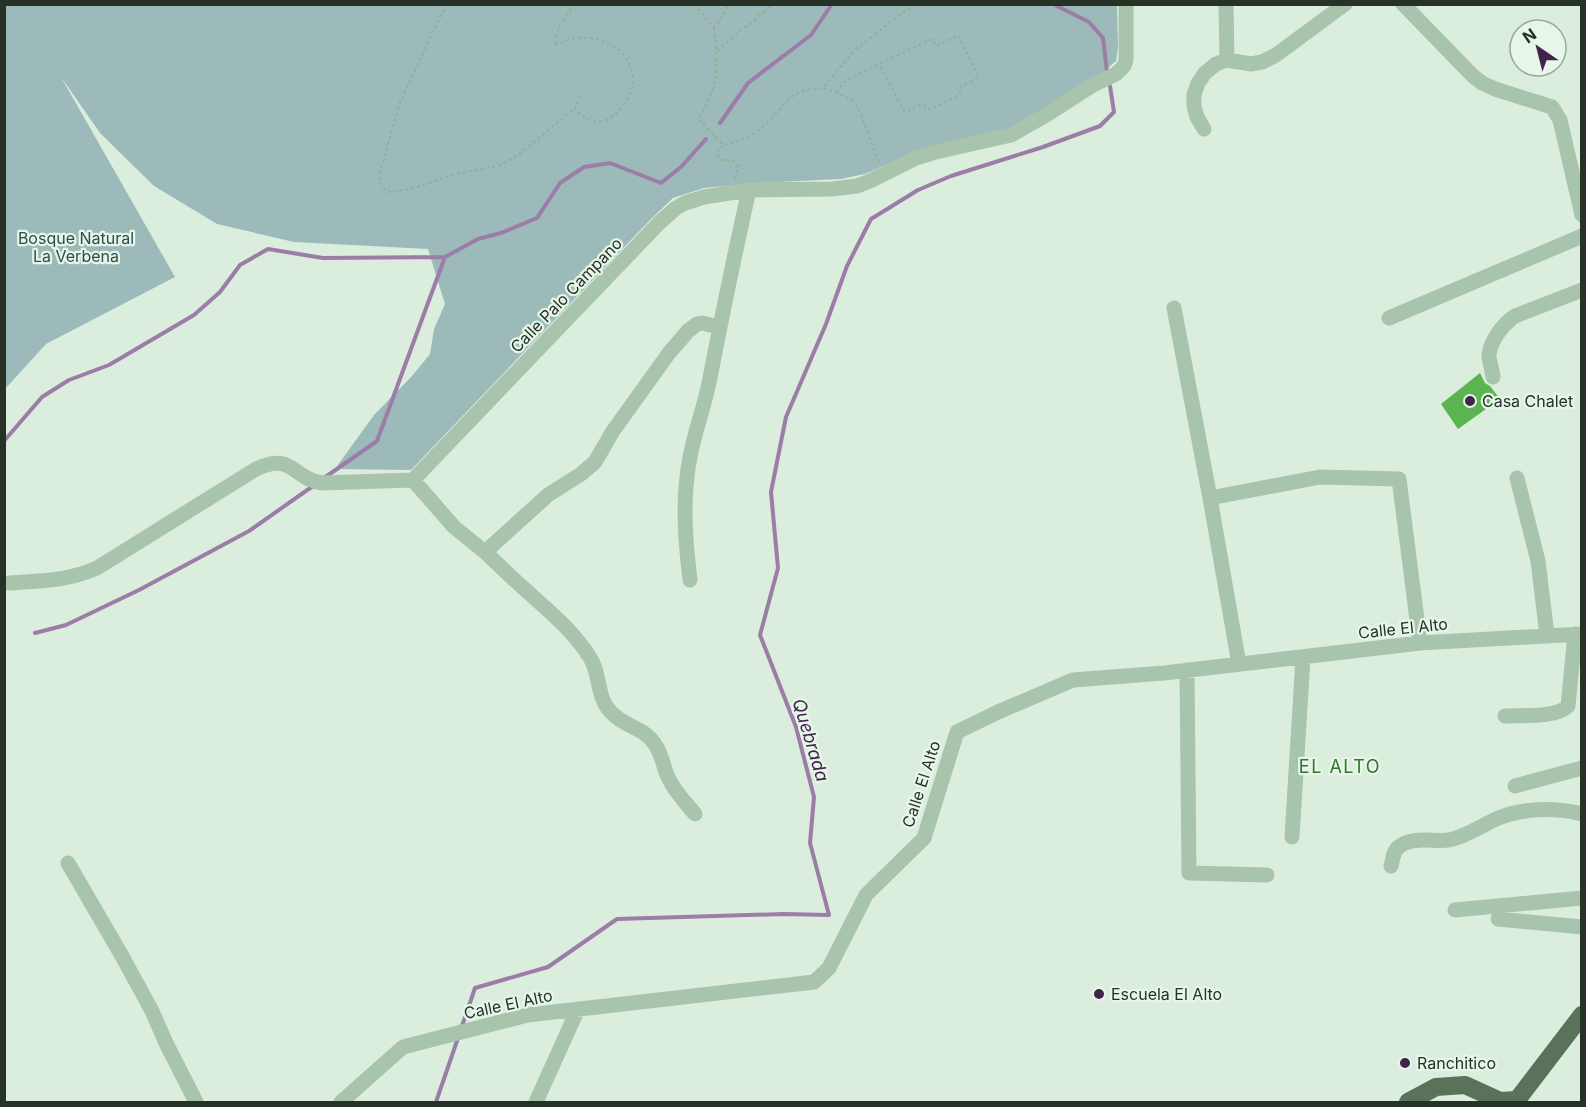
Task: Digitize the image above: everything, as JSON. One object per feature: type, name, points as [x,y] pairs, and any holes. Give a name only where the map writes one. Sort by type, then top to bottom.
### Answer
[{"type":"main road","points":[[1408,1102],[1436,1087],[1465,1085],[1500,1101],[1516,1101],[1581,1015]]},
{"type":"street","name":"Calle Palo Campano","points":[[413,480],[676,208],[695,200],[749,190],[857,186],[916,158],[1020,131],[1093,85],[1121,71],[1126,60],[1126,4]]},
{"type":"street","points":[[1226,4],[1227,60]]},
{"type":"street","points":[[1204,129],[1197,117],[1194,95],[1205,73],[1216,64],[1227,60],[1251,64],[1276,55],[1345,4]]},
{"type":"street","points":[[1403,4],[1482,83],[1547,106],[1555,111],[1560,120],[1581,215]]},
{"type":"street","points":[[690,580],[685,535],[690,458],[710,381],[719,327],[749,190]]},
{"type":"street","points":[[1389,318],[1581,236]]},
{"type":"street","points":[[1493,377],[1489,357],[1495,340],[1507,322],[1515,316],[1581,290]]},
{"type":"street","points":[[1174,308],[1239,664]]},
{"type":"street","points":[[485,552],[548,495],[596,462],[613,431],[669,353],[688,331],[702,323],[719,327]]},
{"type":"street","points":[[9,583],[66,579],[97,568],[267,464],[276,462],[284,464],[305,478],[322,483],[413,480],[454,527],[485,552],[558,619],[584,649],[596,669],[603,702],[609,711],[618,719],[644,733],[656,744],[672,786],[695,814]]},
{"type":"street","points":[[1210,498],[1320,477],[1399,479],[1420,643]]},
{"type":"street","points":[[1517,478],[1538,561],[1547,635]]},
{"type":"street","points":[[1505,716],[1552,713],[1563,711],[1568,706],[1578,634]]},
{"type":"street","name":"Calle El Alto","points":[[341,1102],[403,1047],[528,1015],[814,982],[829,968],[866,895],[924,838],[957,732],[1073,680],[1303,658],[1420,643],[1578,634]]},
{"type":"street","points":[[1292,837],[1303,658]]},
{"type":"street","points":[[1187,670],[1189,873],[1267,875]]},
{"type":"street","points":[[1515,786],[1581,768]]},
{"type":"street","points":[[1391,866],[1395,852],[1400,846],[1413,841],[1451,840],[1498,818],[1517,813],[1568,810],[1581,814]]},
{"type":"street","points":[[68,863],[147,1002],[196,1102]]},
{"type":"street","points":[[1455,910],[1581,898]]},
{"type":"street","points":[[1498,919],[1581,927]]},
{"type":"street","points":[[536,1102],[578,1009]]},
{"type":"path","points":[[447,4],[399,105],[381,169],[380,181],[388,192],[411,189],[459,173],[498,166],[517,156],[575,108],[580,96]]},
{"type":"path","points":[[574,4],[560,24],[554,45],[574,38],[595,39],[611,44],[630,65],[634,82],[630,95],[610,119],[599,122],[587,119],[575,108]]},
{"type":"path","points":[[694,4],[714,28],[717,51],[716,81],[706,107],[698,118],[723,145]]},
{"type":"path","points":[[717,51],[774,4]]},
{"type":"path","points":[[823,88],[855,50],[916,4]]},
{"type":"path","points":[[714,28],[728,5]]},
{"type":"path","points":[[837,93],[843,83],[879,64],[932,39],[937,46],[958,35],[979,77],[960,87],[960,94],[930,110],[922,104],[905,112],[879,64]]},
{"type":"path","points":[[732,193],[737,165],[735,161],[720,159],[718,151],[723,145],[753,134],[769,121],[791,97],[802,90],[823,88],[851,99],[858,107],[884,174]]},
{"type":"green space","name":"Bosque Natural La Verbena","points":[[413,4],[414,6],[419,4],[1117,5],[1118,47],[1116,61],[1102,73],[1017,126],[899,159],[865,174],[841,179],[704,188],[673,198],[411,470],[335,469],[374,415],[430,354],[434,329],[445,304],[428,249],[294,242],[217,224],[154,186],[100,133],[61,77],[175,277],[46,344],[5,389],[5,5]]},
{"type":"building","name":"Casa Chalet","points":[[1480,373],[1485,383],[1500,399],[1458,429],[1441,404]]},
{"type":"waterway","points":[[720,123],[748,83],[811,35],[832,4]]},
{"type":"waterway","points":[[1053,4],[1089,22],[1103,38],[1107,72]]},
{"type":"waterway","name":"Quebrada","points":[[462,1026],[475,988],[548,967],[617,919],[784,914],[829,915],[810,843],[814,797],[796,727],[760,635],[778,568],[771,492],[786,417],[826,324],[847,266],[871,219],[918,190],[951,176],[1100,126],[1114,112],[1110,86]]},
{"type":"waterway","points":[[4,441],[42,397],[69,380],[109,365],[194,315],[220,292],[240,265],[268,249],[323,258],[445,257],[478,239],[501,233],[537,218],[560,183],[584,167],[610,163],[661,183],[682,166],[706,139]]},
{"type":"waterway","points":[[324,478],[377,441],[445,257]]},
{"type":"waterway","points":[[35,633],[66,625],[139,590],[249,531],[313,486]]},
{"type":"waterway","name":"Quebrada","points":[[436,1102],[458,1038]]},
{"type":"place","name":"Casa Chalet","points":[[1470,401]]},
{"type":"place","name":"Escuela El Alto","points":[[1099,994]]},
{"type":"place","name":"Ranchitico","points":[[1405,1063]]},
{"type":"district","name":"EL ALTO","points":[[1340,766]]}]
